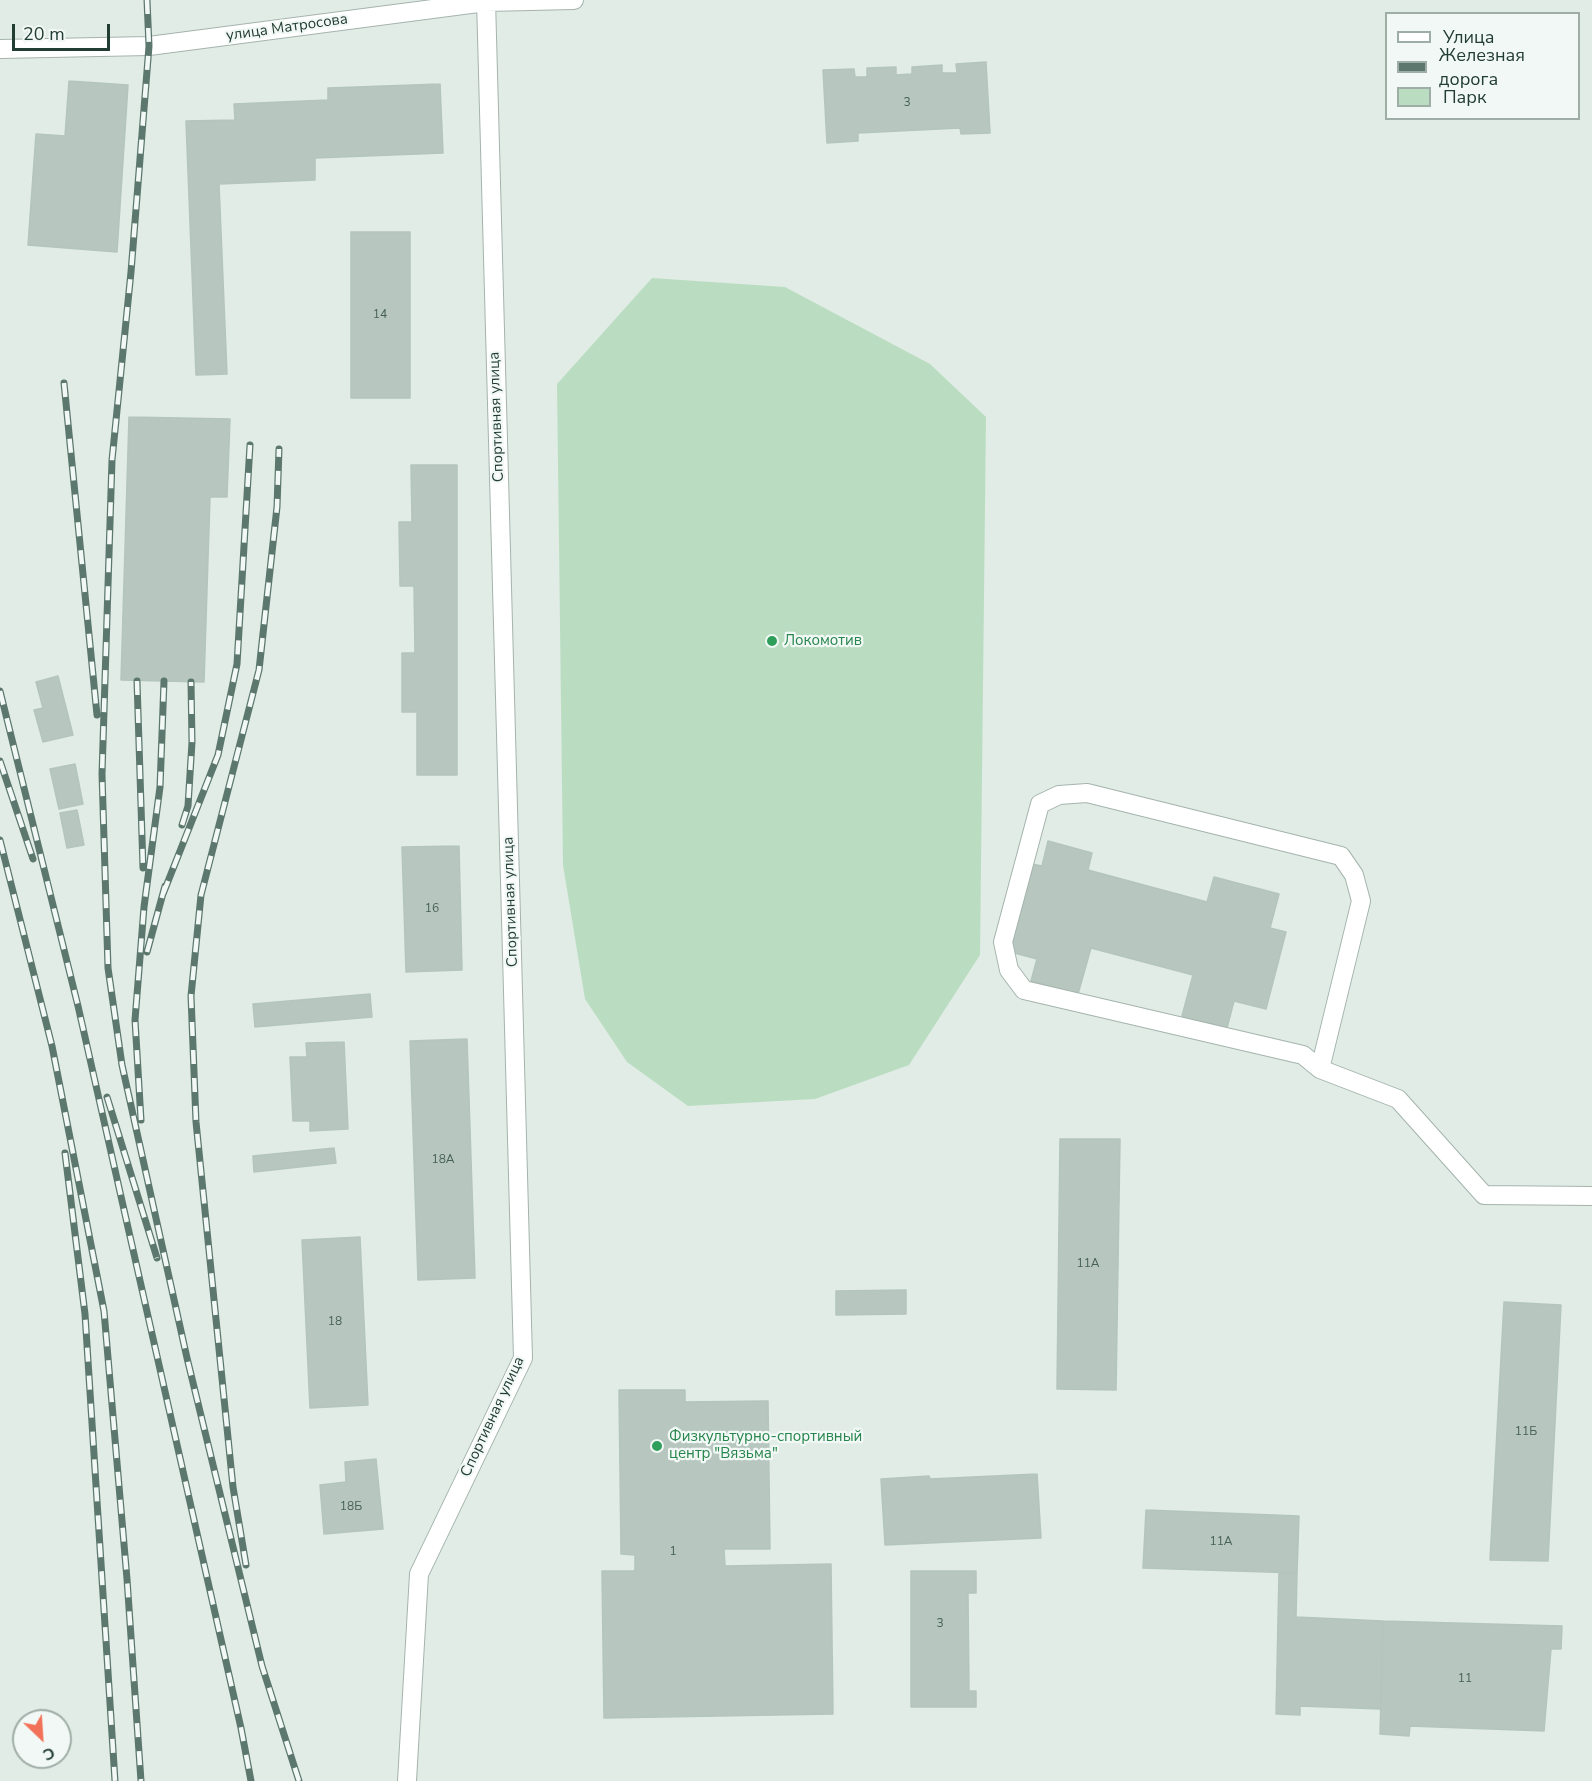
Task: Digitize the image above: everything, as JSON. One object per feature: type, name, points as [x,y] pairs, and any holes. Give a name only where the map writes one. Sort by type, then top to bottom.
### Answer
[{"type":"street","name":"улица Матросова","points":[[0,49],[149,46],[486,1],[574,0]]},
{"type":"street","name":"Спортивная улица","points":[[407,1781],[419,1574],[523,1358],[486,1]]},
{"type":"street","points":[[1320,1069],[1361,901],[1354,875],[1341,856],[1087,793],[1059,795],[1040,804],[1003,942],[1009,970],[1024,990],[1303,1055],[1320,1069],[1398,1099],[1484,1195],[1592,1196]]},
{"type":"green space","name":"Локомотив","points":[[652,278],[785,287],[930,364],[986,417],[980,955],[909,1065],[815,1099],[688,1106],[627,1062],[585,999],[563,865],[557,384]]},
{"type":"building","points":[[986,62],[990,133],[961,134],[960,128],[858,133],[858,141],[827,143],[823,70],[854,69],[855,77],[867,77],[867,68],[896,67],[896,75],[912,74],[912,67],[942,65],[942,73],[957,73],[956,64]]},
{"type":"building","points":[[69,81],[128,85],[117,252],[28,245],[36,134],[65,136]]},
{"type":"building","points":[[440,84],[443,153],[315,158],[315,180],[219,184],[227,374],[196,375],[186,121],[235,120],[234,104],[328,100],[328,88]]},
{"type":"building","points":[[351,232],[410,232],[410,398],[351,398]]},
{"type":"building","points":[[129,417],[230,419],[227,497],[210,497],[204,682],[121,680]]},
{"type":"building","points":[[411,465],[457,465],[457,775],[417,775],[417,712],[402,712],[402,653],[415,653],[414,586],[400,586],[399,522],[412,522]]},
{"type":"building","points":[[58,676],[73,735],[43,742],[34,710],[43,708],[36,682]]},
{"type":"building","points":[[75,764],[83,804],[59,809],[50,769]]},
{"type":"building","points":[[77,810],[84,845],[67,848],[60,813]]},
{"type":"building","points":[[1048,841],[1092,853],[1088,870],[1207,902],[1214,877],[1279,894],[1270,928],[1286,932],[1266,1009],[1234,1001],[1227,1028],[1182,1016],[1193,975],[1091,948],[1078,994],[1031,981],[1037,959],[1003,950],[1026,863],[1042,866]]},
{"type":"building","points":[[459,846],[462,970],[406,972],[402,847]]},
{"type":"building","points":[[370,994],[372,1017],[255,1027],[253,1004]]},
{"type":"building","points":[[467,1039],[475,1278],[418,1280],[410,1041]]},
{"type":"building","points":[[344,1042],[348,1129],[310,1131],[310,1121],[293,1121],[290,1057],[307,1057],[306,1043]]},
{"type":"building","points":[[1060,1139],[1120,1139],[1116,1390],[1057,1389]]},
{"type":"building","points":[[334,1148],[336,1163],[254,1172],[253,1156]]},
{"type":"building","points":[[360,1237],[368,1405],[310,1408],[302,1240]]},
{"type":"building","points":[[906,1290],[906,1314],[836,1315],[836,1291]]},
{"type":"building","points":[[1504,1302],[1561,1305],[1548,1561],[1490,1560]]},
{"type":"building","points":[[619,1390],[685,1390],[685,1402],[768,1401],[770,1549],[724,1549],[725,1566],[831,1564],[833,1714],[604,1718],[602,1571],[635,1571],[635,1555],[621,1554]]},
{"type":"building","points":[[376,1459],[383,1529],[324,1534],[320,1485],[346,1482],[345,1462]]},
{"type":"building","points":[[1037,1474],[1041,1538],[885,1545],[881,1479]]},
{"type":"building","points":[[1146,1510],[1299,1516],[1297,1573],[1143,1568]]},
{"type":"building","points":[[911,1571],[976,1571],[976,1593],[968,1593],[969,1691],[976,1691],[976,1707],[911,1707]]},
{"type":"building","points":[[1279,1573],[1297,1573],[1296,1617],[1383,1621],[1381,1709],[1300,1706],[1300,1715],[1276,1714]]},
{"type":"building","points":[[1383,1621],[1562,1626],[1561,1649],[1551,1649],[1544,1731],[1410,1726],[1409,1736],[1380,1734]]},
{"type":"railway","points":[[147,0],[149,46],[131,272],[112,460],[102,774],[108,968],[122,1065],[187,1358],[262,1666],[299,1781]]},
{"type":"railway","points":[[64,383],[97,715]]},
{"type":"railway","points":[[163,894],[218,755],[237,664],[250,445]]},
{"type":"railway","points":[[246,1565],[233,1487],[196,1122],[191,996],[201,895],[259,670],[277,507],[279,449]]},
{"type":"railway","points":[[137,681],[143,868]]},
{"type":"railway","points":[[141,1120],[135,1020],[144,907],[160,787],[164,681]]},
{"type":"railway","points":[[182,825],[188,806],[192,742],[191,682]]},
{"type":"railway","points":[[0,691],[78,1006],[251,1781]]},
{"type":"railway","points":[[0,761],[33,859]]},
{"type":"railway","points":[[0,840],[52,1046],[104,1311],[127,1579],[141,1781]]},
{"type":"railway","points":[[147,952],[165,886]]},
{"type":"railway","points":[[107,1097],[157,1258]]},
{"type":"railway","points":[[65,1153],[85,1314],[115,1781]]},
{"type":"place","name":"Локомотив","points":[[772,641]]},
{"type":"place","name":"Физкультурно-спортивный центр \"Вязьма\"","points":[[657,1446]]}]
